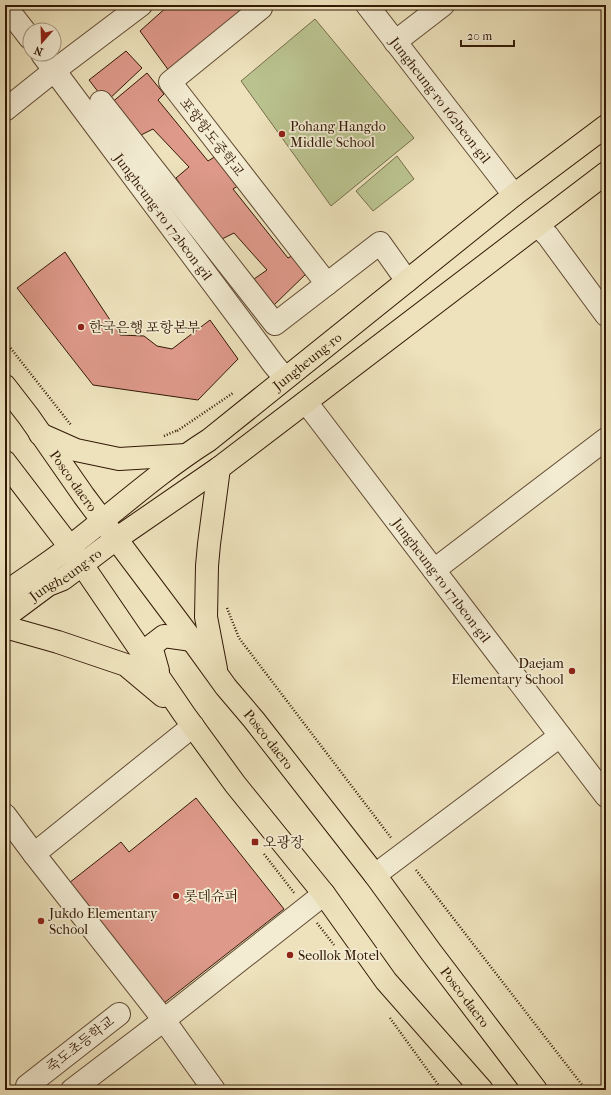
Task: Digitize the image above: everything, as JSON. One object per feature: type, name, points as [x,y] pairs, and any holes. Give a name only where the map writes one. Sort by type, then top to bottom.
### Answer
[{"type":"main road","name":"Jungheung-ro","points":[[5,617],[48,585],[63,579],[76,556],[103,521],[186,455],[209,440],[514,195],[606,126]]},
{"type":"main road","name":"Jungheung-ro","points":[[5,593],[76,556],[116,539],[219,468],[606,173]]},
{"type":"main road","name":"Posco-daero","points":[[5,386],[226,687],[254,720],[375,875],[424,943],[536,1090]]},
{"type":"main road","points":[[40,434],[76,450],[119,459],[186,455]]},
{"type":"main road","points":[[5,462],[76,556],[188,720],[235,784],[324,894],[386,981],[482,1090]]},
{"type":"main road","points":[[217,674],[206,617],[209,537],[219,468]]},
{"type":"main road","points":[[5,627],[58,642],[126,665],[188,720]]},
{"type":"main road","points":[[160,679],[151,646],[164,636],[192,640]]},
{"type":"main road","points":[[468,1000],[551,1090]]},
{"type":"main road","points":[[418,1017],[470,1090]]},
{"type":"street","points":[[62,53],[141,5]]},
{"type":"street","name":"Jungheung-ro 162beon-gil","points":[[366,5],[514,195]]},
{"type":"street","points":[[395,42],[443,5]]},
{"type":"street","points":[[5,6],[22,28]]},
{"type":"street","name":"포항항도중학교","points":[[261,8],[170,82],[327,284]]},
{"type":"street","points":[[5,110],[48,62]]},
{"type":"street","name":"Jungheung-ro 172beon-gil","points":[[48,62],[285,378]]},
{"type":"street","points":[[101,102],[275,324],[380,243],[407,281]]},
{"type":"street","points":[[538,226],[548,236],[606,315]]},
{"type":"street","name":"Jungheung-ro 171beon-gil","points":[[306,402],[606,796]]},
{"type":"street","points":[[434,570],[606,439]]},
{"type":"street","points":[[34,854],[188,720]]},
{"type":"street","points":[[375,875],[560,736]]},
{"type":"street","points":[[5,815],[164,1020],[214,1090]]},
{"type":"street","points":[[72,1090],[164,1020],[324,894]]},
{"type":"street","name":"죽도초등학교","points":[[30,1090],[27,1086],[119,1014]]},
{"type":"path","points":[[5,341],[75,430]]},
{"type":"path","points":[[158,438],[180,429]]},
{"type":"path","points":[[225,603],[239,638],[586,1090]]},
{"type":"path","points":[[260,848],[334,946]]},
{"type":"path","points":[[388,1014],[442,1090]]},
{"type":"green space","points":[[315,19],[414,138],[331,206],[241,81]]},
{"type":"green space","points":[[397,156],[414,179],[373,211],[356,191]]},
{"type":"building","points":[[169,5],[240,5],[247,14],[172,75],[140,31]]},
{"type":"building","points":[[126,51],[142,68],[106,102],[89,80]]},
{"type":"building","points":[[147,73],[164,94],[158,100],[208,161],[216,156],[241,184],[233,189],[288,258],[297,253],[310,270],[273,306],[254,279],[267,270],[234,233],[218,241],[176,178],[189,167],[153,129],[139,136],[110,104]]},
{"type":"building","name":"한국은행 포항본부","points":[[65,252],[120,335],[144,336],[157,346],[172,349],[210,320],[238,359],[198,400],[93,385],[17,288]]},
{"type":"building","name":"롯데슈퍼","points":[[196,798],[284,909],[164,1003],[69,883],[121,842],[129,852]]},
{"type":"place","name":"Pohang Hangdo Middle School","points":[[282,134]]},
{"type":"place","name":"한국은행 포항본부","points":[[81,327]]},
{"type":"place","name":"Daejam Elementary School","points":[[572,671]]},
{"type":"place","name":"오광장","points":[[255,842]]},
{"type":"place","name":"롯데슈퍼","points":[[176,896]]},
{"type":"place","name":"Jukdo Elementary School","points":[[41,921]]},
{"type":"place","name":"Seollok Motel","points":[[290,955]]}]
